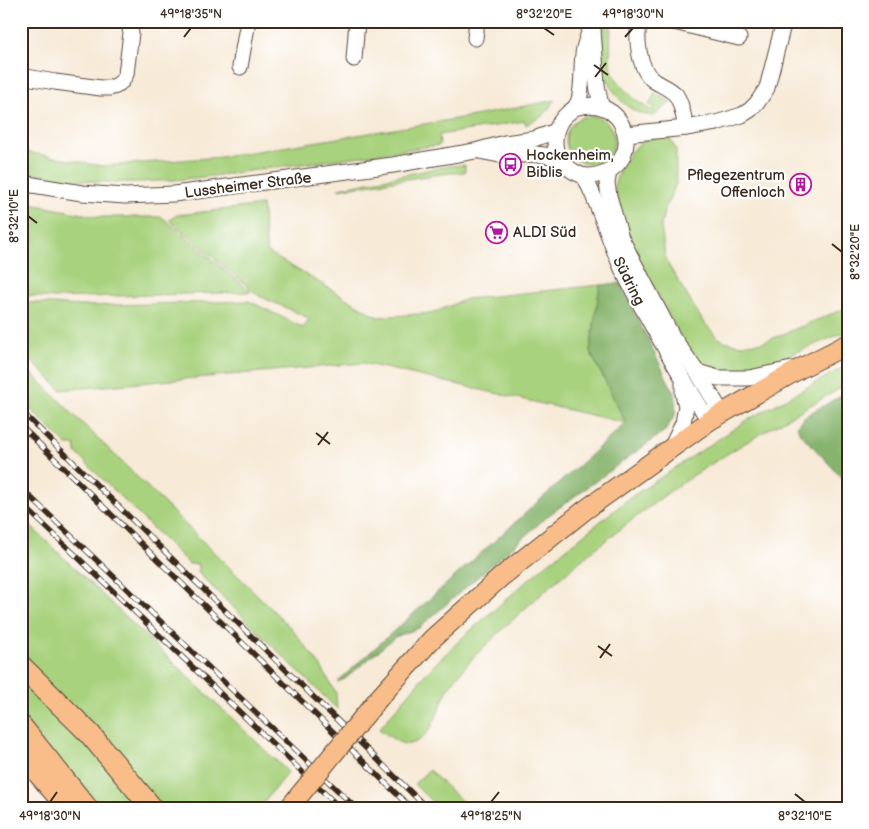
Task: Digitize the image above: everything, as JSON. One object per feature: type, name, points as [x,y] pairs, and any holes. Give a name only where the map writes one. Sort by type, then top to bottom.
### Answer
[{"type":"highway","points":[[21,666],[89,733],[152,808]]},
{"type":"highway","points":[[21,726],[86,808]]},
{"type":"highway","points":[[21,754],[68,808]]},
{"type":"main road","points":[[289,808],[379,698],[427,644],[501,578],[585,510],[715,417],[801,368],[848,344]]},
{"type":"street","points":[[21,76],[102,88],[116,86],[126,74],[132,33],[128,21]]},
{"type":"street","points":[[240,67],[248,21]]},
{"type":"street","points":[[354,59],[357,21]]},
{"type":"street","points":[[475,38],[477,21]]},
{"type":"street","points":[[640,21],[638,40],[644,68],[652,79],[676,95],[686,128]]},
{"type":"street","points":[[670,21],[740,38]]},
{"type":"street","points":[[626,134],[686,128],[729,120],[742,115],[757,103],[768,88],[784,21]]},
{"type":"street","points":[[593,22],[597,85],[601,106]]},
{"type":"street","points":[[575,108],[579,99],[583,52],[593,22]]},
{"type":"street","points":[[593,104],[601,106],[613,112],[622,122],[626,134],[626,149],[620,162],[609,172],[597,176],[584,176],[565,166],[559,157],[556,149],[556,131],[560,122],[575,108],[593,104]]},
{"type":"street","name":"Lussheimer Straße","points":[[21,183],[82,194],[125,196],[174,194],[330,174],[475,151],[504,143],[534,139],[556,131]]},
{"type":"street","name":"Lussheimer Straße","points":[[475,151],[505,156],[536,154],[559,157]]},
{"type":"street","name":"Südring","points":[[609,172],[607,183],[609,196],[621,238],[672,336],[697,372],[715,417]]},
{"type":"street","name":"Südring","points":[[584,176],[592,190],[625,276],[684,381],[715,417]]},
{"type":"street","points":[[697,372],[718,378],[749,378],[801,368]]},
{"type":"street","name":"Südring","points":[[672,446],[682,423],[686,406],[683,394],[684,381]]},
{"type":"green space","points":[[605,21],[611,21],[610,61],[612,69],[625,90],[652,111],[654,108],[649,105],[655,93],[671,102],[654,116],[639,113],[632,109],[616,94],[609,81],[601,81],[600,63]]},
{"type":"green space","points":[[555,100],[544,115],[526,125],[525,121],[439,135],[440,145],[239,172],[177,180],[114,182],[52,177],[21,170],[21,151],[102,166],[221,157],[474,116]]},
{"type":"green space","points":[[590,116],[599,118],[607,123],[612,131],[614,140],[612,149],[607,157],[599,162],[590,164],[581,162],[573,157],[568,149],[566,140],[568,131],[573,123],[581,118]]},
{"type":"green space","points":[[664,137],[671,140],[676,150],[676,184],[664,211],[661,226],[665,255],[669,266],[702,320],[717,337],[724,341],[741,345],[764,342],[848,307],[848,331],[753,370],[741,372],[716,371],[705,365],[686,347],[628,238],[614,187],[620,169],[630,152],[645,140]]},
{"type":"green space","points":[[465,165],[465,172],[338,188],[448,166]]},
{"type":"green space","points":[[21,202],[98,217],[162,217],[251,292],[53,298],[21,295]]},
{"type":"green space","points":[[262,205],[267,252],[378,317],[433,313],[466,299],[600,285],[590,351],[626,423],[363,363],[61,390],[21,351],[21,302],[82,306],[249,301],[304,328],[309,318],[259,296],[169,220],[177,215]]},
{"type":"green space","points":[[620,283],[676,397],[675,415],[666,430],[549,515],[419,628],[395,637],[345,679],[337,682],[626,423],[590,351],[600,285]]},
{"type":"green space","points":[[21,363],[290,627],[320,665],[336,693],[337,709],[198,573],[198,564],[189,564],[76,453],[75,445],[67,445],[21,400]]},
{"type":"green space","points":[[848,365],[848,384],[745,443],[679,485],[568,571],[481,650],[461,672],[449,688],[430,729],[424,736],[417,741],[405,744],[379,729],[428,671],[462,638],[542,568],[631,497],[749,419]]},
{"type":"green space","points":[[848,392],[848,484],[799,432],[797,425],[805,416]]},
{"type":"green space","points":[[21,517],[288,772],[259,808],[162,808],[21,657]]},
{"type":"green space","points":[[21,675],[77,733],[140,808],[95,808],[21,716]]},
{"type":"green space","points":[[429,770],[469,808],[442,808],[435,801],[433,803],[414,784]]},
{"type":"railway","points":[[21,411],[427,808]]},
{"type":"railway","points":[[21,426],[411,808]]},
{"type":"railway","points":[[21,488],[356,808]]},
{"type":"railway","points":[[21,503],[340,808]]},
{"type":"place","name":"Hockenheim, Biblis","points":[[510,164]]},
{"type":"place","name":"Pflegezentrum Offenloch","points":[[801,184]]},
{"type":"place","name":"ALDI Süd","points":[[497,232]]}]
